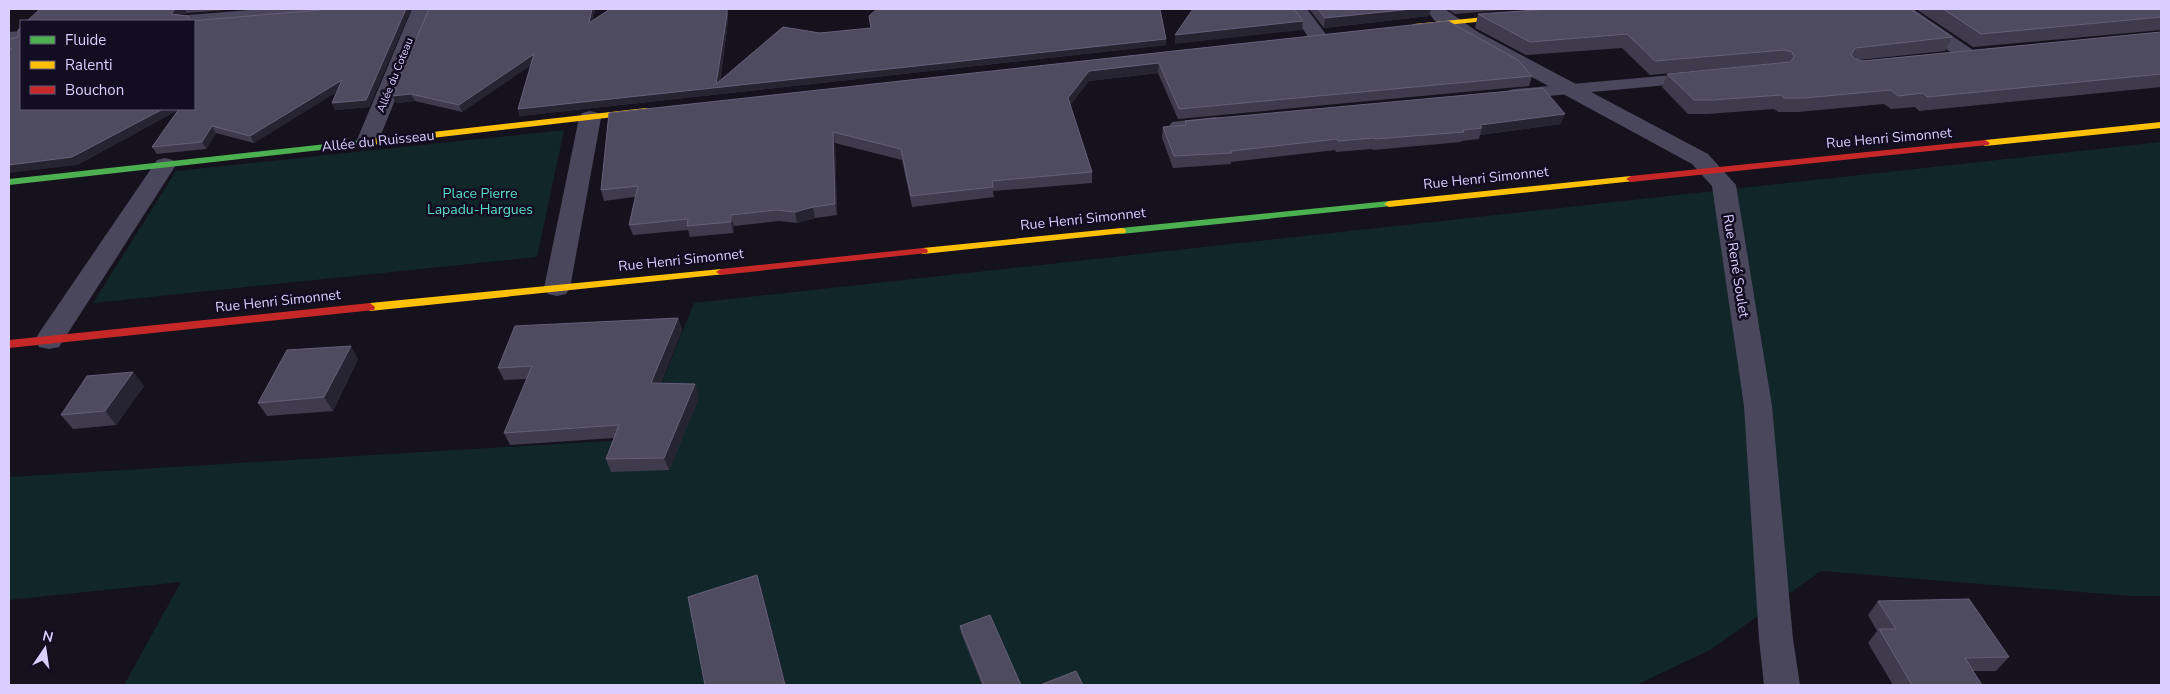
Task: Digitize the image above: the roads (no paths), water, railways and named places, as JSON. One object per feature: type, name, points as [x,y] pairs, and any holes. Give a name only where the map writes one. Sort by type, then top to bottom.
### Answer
[{"type":"street","points":[[195,20],[323,9]]},
{"type":"street","name":"Allée du Coteau","points":[[367,142],[422,9]]},
{"type":"street","points":[[1298,9],[1318,37]]},
{"type":"street","points":[[1901,9],[1978,55],[1941,59]]},
{"type":"street","points":[[1403,27],[1443,15],[1530,15]]},
{"type":"street","name":"Rue René Soulet","points":[[1443,15],[1471,36],[1700,159],[1724,185],[1758,406],[1782,685]]},
{"type":"street","name":"Allée du Ruisseau","points":[[9,182],[658,110]]},
{"type":"street","points":[[557,288],[590,118]]},
{"type":"street","name":"Rue Henri Simonnet","points":[[9,344],[2161,125]]},
{"type":"street","points":[[49,340],[165,165]]},
{"type":"lane","points":[[1502,96],[1709,76]]},
{"type":"lane","points":[[1178,126],[1227,121]]},
{"type":"park label","name":"Place Pierre Lapadu-Hargues","points":[[480,202]]}]
